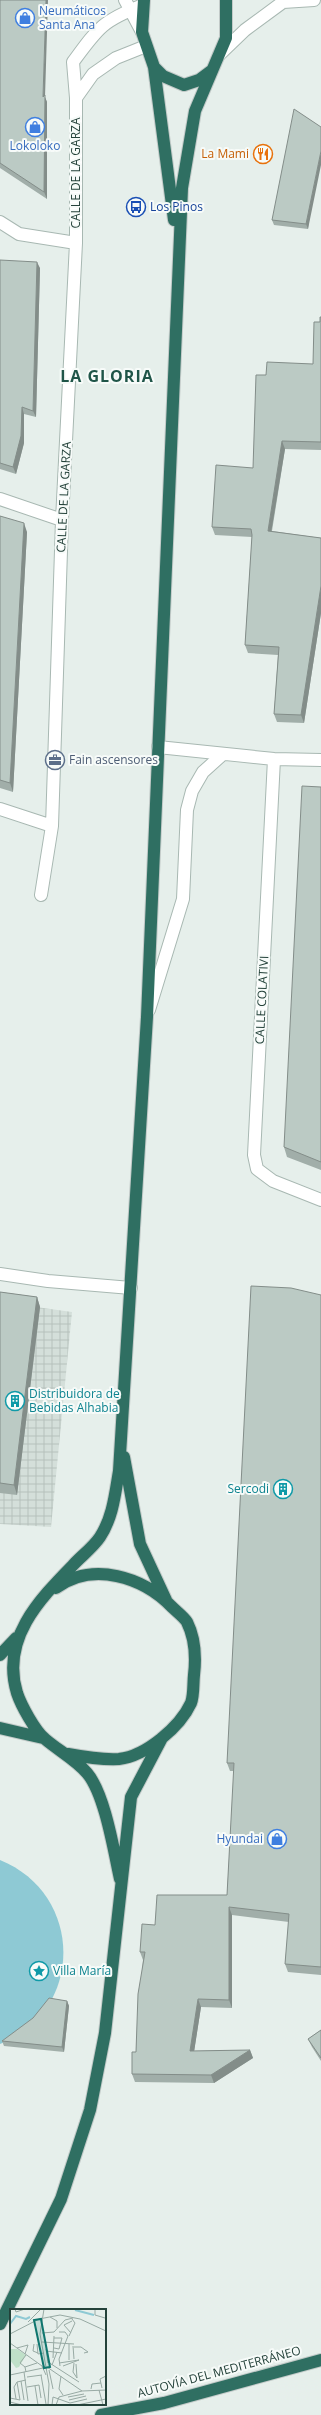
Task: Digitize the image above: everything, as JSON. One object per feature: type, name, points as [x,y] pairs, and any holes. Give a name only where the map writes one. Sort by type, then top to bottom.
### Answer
[{"type":"highway","points":[[0,1655],[16,1638],[36,1603],[100,1538],[112,1512],[123,1432],[147,1017],[176,292],[184,174],[195,111],[226,38],[226,0]]},
{"type":"highway","points":[[144,2],[142,32],[154,67],[173,210],[176,292]]},
{"type":"highway","points":[[154,67],[163,76],[184,85],[200,80],[212,69]]},
{"type":"highway","points":[[123,1432],[130,1498],[140,1544],[167,1602]]},
{"type":"highway","points":[[36,1603],[65,1582],[94,1575],[121,1576],[141,1583],[167,1602],[187,1622],[196,1656],[191,1702],[176,1727],[162,1738],[141,1750],[120,1759],[88,1758],[67,1754]]},
{"type":"highway","points":[[16,1638],[12,1669],[16,1692],[43,1738]]},
{"type":"highway","points":[[0,1728],[43,1738],[67,1754],[88,1774],[102,1804],[120,1879]]},
{"type":"highway","points":[[0,2324],[62,2199],[90,2110],[105,2033],[120,1879],[131,1797],[162,1738]]},
{"type":"highway","name":"AUTOVÍA DEL MEDITERRÁNEO","points":[[101,2415],[164,2403],[321,2360]]},
{"type":"street","points":[[220,55],[245,30],[283,2],[314,0]]},
{"type":"street","name":"CALLE DE LA GARZA","points":[[41,895],[52,826],[62,520],[76,243],[76,98],[73,62],[98,28],[117,15],[128,5],[144,2]]},
{"type":"street","points":[[128,5],[142,32]]},
{"type":"street","points":[[76,98],[93,74],[116,58],[146,46]]},
{"type":"street","points":[[0,222],[19,234],[76,243]]},
{"type":"street","points":[[0,499],[62,520]]},
{"type":"street","points":[[158,747],[274,759],[321,760]]},
{"type":"street","points":[[147,1017],[183,899],[187,810],[192,791],[203,772],[223,754]]},
{"type":"street","name":"CALLE COLATIVI","points":[[274,759],[254,1155],[257,1169],[273,1181],[321,1200]]},
{"type":"street","points":[[0,809],[52,826]]},
{"type":"street","points":[[0,1274],[131,1288]]},
{"type":"shaded area","points":[[0,1302],[72,1312],[51,1527],[0,1524]]},
{"type":"water","points":[[0,1860],[28,1876],[47,1898],[59,1924],[63,1952],[60,1980],[48,2006],[28,2028],[0,2044]]},
{"type":"building","points":[[0,0],[46,0],[43,97],[45,95],[44,192],[0,163]]},
{"type":"building","points":[[294,109],[321,127],[321,151],[306,224],[272,220]]},
{"type":"building","points":[[0,260],[37,262],[33,411],[22,407],[21,436],[13,467],[0,463]]},
{"type":"building","points":[[320,317],[321,442],[282,441],[268,531],[321,538],[321,586],[301,715],[274,714],[279,647],[245,645],[252,535],[251,529],[212,527],[216,465],[253,468],[256,375],[266,375],[267,362],[313,364],[314,322],[320,322]]},
{"type":"building","points":[[0,516],[24,523],[10,783],[0,780]]},
{"type":"building","points":[[302,786],[321,787],[321,1162],[284,1147]]},
{"type":"building","points":[[251,1286],[291,1288],[321,1295],[321,1967],[285,1964],[289,1914],[229,1907],[229,2000],[198,1999],[190,2051],[250,2050],[211,2075],[132,2074],[132,2052],[136,2052],[138,1994],[145,1952],[140,1952],[142,1924],[155,1925],[157,1895],[227,1895],[234,1763],[227,1763]]},
{"type":"building","points":[[0,1292],[37,1297],[14,1485],[0,1483]]},
{"type":"building","points":[[49,1998],[67,2001],[62,2047],[2,2041],[33,2018]]},
{"type":"building","points":[[321,2030],[321,2058],[308,2039]]},
{"type":"place","name":"Neumáticos Santa Ana","points":[[25,18]]},
{"type":"place","name":"Lokoloko","points":[[35,127]]},
{"type":"place","name":"La Mami","points":[[263,154]]},
{"type":"place","name":"Los Pinos","points":[[136,207]]},
{"type":"place","name":"Fain ascensores","points":[[55,760]]},
{"type":"place","name":"Distribuidora de Bebidas Alhabia","points":[[15,1401]]},
{"type":"place","name":"Sercodi","points":[[283,1489]]},
{"type":"place","name":"Hyundai","points":[[277,1839]]},
{"type":"place","name":"Villa María","points":[[39,1971]]},
{"type":"district","name":"LA GLORIA","points":[[107,376]]}]
